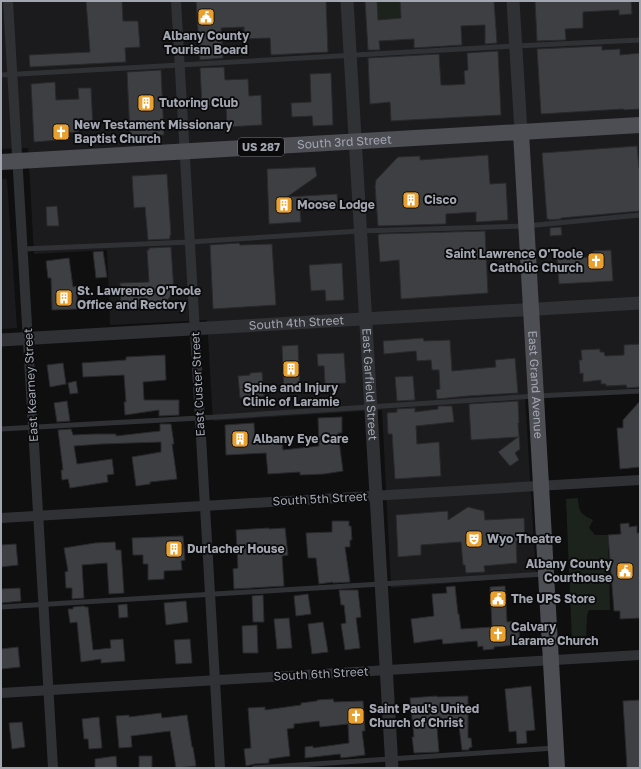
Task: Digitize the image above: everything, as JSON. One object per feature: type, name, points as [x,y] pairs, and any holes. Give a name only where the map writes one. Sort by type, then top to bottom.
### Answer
[{"type":"main road","name":"South 3rd Street","points":[[1,162],[640,125]]},
{"type":"main road","name":"East Grand Avenue","points":[[521,132],[557,768]]},
{"type":"street","name":"East Kearney Street","points":[[8,1],[53,768]]},
{"type":"street","name":"East Custer Street","points":[[176,1],[220,768]]},
{"type":"street","name":"East Garfield Street","points":[[347,1],[392,763]]},
{"type":"street","name":"East Grand Avenue","points":[[513,1],[521,132]]},
{"type":"street","name":"South 4th Street","points":[[1,340],[640,303]]},
{"type":"street","name":"South 5th Street","points":[[1,518],[640,480]]},
{"type":"street","name":"South 6th Street","points":[[1,693],[640,655]]},
{"type":"lane","points":[[1,75],[640,40]]},
{"type":"lane","points":[[23,249],[190,242],[360,231],[526,226],[640,215]]},
{"type":"lane","points":[[1,429],[640,391]]},
{"type":"lane","points":[[1,607],[546,574]]},
{"type":"lane","points":[[254,768],[392,763],[556,748]]},
{"type":"shaded area","points":[[1,1],[640,1],[640,388],[525,395],[536,576],[391,588],[382,410],[213,421],[207,320],[110,325],[107,250],[34,254],[28,148],[1,149]]},
{"type":"shaded area","points":[[377,1],[400,1],[401,18],[378,20]]},
{"type":"shaded area","points":[[1,179],[7,179],[17,328],[1,329]]},
{"type":"shaded area","points":[[578,498],[581,512],[593,520],[589,528],[595,535],[608,535],[610,610],[589,610],[587,615],[586,641],[572,641],[566,499]]},
{"type":"building","points":[[86,1],[122,1],[123,21],[138,21],[140,47],[125,48],[126,62],[30,67],[29,55],[90,52]]},
{"type":"building","points":[[196,1],[326,1],[328,52],[271,55],[270,38],[244,39],[244,27],[221,28],[223,58],[200,60]]},
{"type":"building","points":[[365,1],[377,1],[378,20],[401,18],[400,1],[494,1],[497,43],[485,44],[485,25],[461,26],[462,45],[414,48],[414,39],[379,41],[380,50],[368,50]]},
{"type":"building","points":[[535,1],[631,1],[632,14],[619,15],[619,10],[583,12],[583,28],[565,29],[566,40],[537,41]]},
{"type":"building","points":[[602,46],[602,50],[620,49],[620,55],[640,53],[640,109],[541,114],[537,49]]},
{"type":"building","points":[[498,51],[501,115],[391,121],[390,102],[370,104],[368,58],[439,54],[441,85],[451,85],[465,84],[464,71],[468,70],[467,53]]},
{"type":"building","points":[[224,67],[225,80],[248,79],[249,96],[261,95],[262,125],[227,127],[226,105],[202,106],[200,68]]},
{"type":"building","name":"Tutoring Club","points":[[161,70],[164,135],[130,136],[127,72]]},
{"type":"building","points":[[331,73],[333,125],[313,126],[312,116],[292,117],[291,103],[311,102],[310,74]]},
{"type":"building","points":[[55,82],[56,100],[79,99],[78,88],[91,88],[93,127],[78,128],[78,132],[58,133],[59,140],[34,142],[31,84]]},
{"type":"building","points":[[637,146],[640,168],[640,211],[547,219],[542,153]]},
{"type":"building","points":[[488,155],[490,184],[506,183],[508,220],[476,222],[476,212],[446,214],[446,224],[378,226],[375,186],[376,180],[398,157],[420,156],[420,160]]},
{"type":"building","name":"Moose Lodge","points":[[315,167],[317,176],[287,197],[337,194],[338,207],[300,209],[301,222],[269,224],[267,169]]},
{"type":"building","points":[[167,174],[170,239],[148,240],[145,207],[134,208],[132,176]]},
{"type":"building","points":[[57,206],[59,226],[47,226],[46,207]]},
{"type":"building","points":[[561,227],[562,235],[550,236],[550,228]]},
{"type":"building","points":[[485,231],[488,293],[401,299],[399,260],[380,262],[379,234]]},
{"type":"building","points":[[239,243],[240,245],[272,244],[276,305],[213,309],[210,245]]},
{"type":"building","points":[[171,247],[174,292],[162,306],[121,308],[120,283],[149,282],[147,250],[149,250],[149,248]]},
{"type":"building","points":[[611,250],[613,281],[559,284],[557,259],[593,257],[593,251]]},
{"type":"building","points":[[103,251],[107,277],[96,278],[93,252]]},
{"type":"building","points":[[69,258],[73,287],[77,286],[77,309],[52,310],[51,278],[48,278],[46,261]]},
{"type":"building","points":[[342,263],[344,300],[326,301],[325,290],[311,291],[309,265]]},
{"type":"building","points":[[423,338],[424,341],[450,340],[452,371],[496,367],[495,360],[515,358],[518,393],[437,399],[436,390],[440,389],[439,370],[432,370],[431,360],[417,361],[416,351],[384,354],[383,341]]},
{"type":"building","points":[[640,344],[640,387],[627,388],[626,385],[606,386],[606,384],[601,384],[601,380],[583,382],[583,373],[580,374],[579,360],[582,360],[581,350],[600,349],[600,352],[604,352],[605,356],[624,355],[624,345]]},
{"type":"building","name":"Spine and Injury Clinic of Laramie","points":[[298,345],[300,392],[284,393],[282,346]]},
{"type":"building","points":[[344,353],[346,383],[325,384],[324,366],[318,366],[317,354]]},
{"type":"building","points":[[165,355],[166,380],[143,382],[144,400],[179,400],[179,415],[159,416],[159,410],[125,415],[124,402],[126,402],[124,375],[83,377],[82,363],[126,360],[126,357]]},
{"type":"building","points":[[63,363],[66,384],[50,387],[47,365]]},
{"type":"building","points":[[262,372],[264,396],[240,398],[238,376]]},
{"type":"building","points":[[413,376],[415,400],[397,401],[395,377]]},
{"type":"building","points":[[76,381],[78,393],[70,394],[68,383]]},
{"type":"building","points":[[67,401],[70,421],[57,422],[54,403]]},
{"type":"building","points":[[518,401],[520,449],[515,453],[519,460],[510,466],[498,452],[518,437],[471,440],[469,404]]},
{"type":"building","points":[[640,401],[640,467],[620,469],[617,428],[623,428],[623,420]]},
{"type":"building","points":[[438,406],[452,406],[454,422],[416,426],[417,444],[439,442],[441,476],[395,479],[392,434],[388,434],[387,413],[397,412],[397,409],[415,408],[415,412],[438,409]]},
{"type":"building","points":[[342,417],[342,433],[338,433],[343,471],[324,474],[300,475],[300,472],[268,474],[266,453],[226,455],[225,425],[254,423],[255,443],[282,440],[283,450],[319,446],[318,418]]},
{"type":"building","points":[[160,424],[171,424],[177,479],[150,482],[150,484],[136,486],[132,457],[161,452],[161,442],[74,446],[77,464],[112,459],[114,474],[107,475],[108,482],[70,488],[68,479],[62,480],[61,470],[63,470],[58,430],[71,429],[73,435],[116,434],[116,436],[160,431]]},
{"type":"building","points":[[468,507],[484,511],[485,520],[524,518],[525,540],[516,541],[517,563],[484,566],[485,572],[466,573],[465,565],[463,565],[461,542],[421,545],[421,555],[398,557],[396,515],[448,511],[448,520]]},
{"type":"building","points":[[332,521],[349,521],[349,526],[351,526],[352,540],[350,540],[350,547],[345,547],[350,582],[319,584],[316,558],[308,558],[306,533],[332,532]]},
{"type":"building","name":"Albany County Courthouse","points":[[629,523],[629,527],[637,526],[637,533],[640,533],[640,618],[620,619],[620,611],[614,611],[608,535],[621,534],[620,524]]},
{"type":"building","points":[[285,528],[288,555],[282,556],[284,586],[234,589],[233,569],[238,568],[236,530]]},
{"type":"building","points":[[183,536],[185,560],[181,561],[182,570],[164,571],[164,579],[148,580],[148,564],[143,564],[143,555],[133,555],[132,538]]},
{"type":"building","points":[[115,542],[116,550],[121,550],[124,593],[109,594],[107,563],[82,565],[84,598],[72,599],[72,588],[66,588],[65,572],[68,571],[64,548],[95,543]]},
{"type":"building","points":[[16,544],[18,565],[1,567],[1,545]]},
{"type":"building","points":[[455,586],[461,629],[492,627],[490,587],[505,586],[507,622],[518,621],[520,641],[515,641],[515,645],[494,647],[494,649],[483,650],[483,646],[478,647],[477,641],[443,644],[442,639],[414,643],[411,619],[434,616],[432,594],[447,593],[446,587]]},
{"type":"building","points":[[20,588],[21,601],[1,603],[1,589]]},
{"type":"building","points":[[339,590],[358,590],[361,617],[356,618],[360,648],[345,650],[341,624],[346,623],[344,605],[341,605]]},
{"type":"building","points":[[308,594],[311,614],[296,616],[294,596]]},
{"type":"building","points":[[263,595],[264,622],[253,622],[252,596]]},
{"type":"building","points":[[186,601],[188,622],[166,625],[164,603]]},
{"type":"building","points":[[127,604],[128,617],[119,618],[118,605]]},
{"type":"building","points":[[84,606],[88,607],[93,650],[111,648],[110,640],[123,639],[125,661],[101,663],[101,659],[81,662],[77,622],[70,623],[68,609]]},
{"type":"building","points":[[289,618],[292,648],[277,649],[274,619]]},
{"type":"building","points":[[323,622],[328,652],[312,654],[308,624]]},
{"type":"building","points":[[257,625],[258,653],[243,653],[242,626]]},
{"type":"building","points":[[190,639],[192,663],[176,664],[174,640]]},
{"type":"building","points":[[18,647],[20,667],[1,669],[1,649]]},
{"type":"building","points":[[531,686],[535,730],[526,731],[527,743],[517,744],[516,731],[509,732],[505,689]]},
{"type":"building","points":[[468,696],[468,738],[471,738],[472,747],[469,748],[469,750],[462,750],[459,726],[437,728],[439,752],[414,753],[410,698]]},
{"type":"building","points":[[333,699],[334,702],[363,701],[365,731],[362,731],[365,755],[341,758],[340,754],[305,758],[305,747],[313,746],[313,748],[349,743],[348,724],[320,727],[319,721],[294,724],[294,728],[287,729],[290,756],[269,759],[269,763],[246,766],[244,749],[251,748],[248,708],[265,707],[265,710],[301,705],[301,703],[317,700]]},
{"type":"building","points":[[640,700],[640,768],[627,768],[623,701]]},
{"type":"building","points":[[161,713],[162,718],[187,715],[196,766],[176,768],[170,731],[131,736],[132,747],[119,748],[116,716],[129,715],[129,717]]},
{"type":"building","points":[[99,717],[102,748],[89,749],[88,739],[84,739],[82,719]]},
{"type":"building","points":[[22,722],[25,747],[12,749],[9,723]]},
{"type":"building","points":[[116,756],[117,768],[95,768],[95,759]]},
{"type":"building","points":[[139,756],[152,756],[152,768],[139,768]]},
{"type":"place","name":"Albany County Tourism Board","points":[[206,17]]},
{"type":"place","name":"Tutoring Club","points":[[146,103]]},
{"type":"place","name":"New Testament Missionary Baptist Church","points":[[61,132]]},
{"type":"place","name":"Cisco","points":[[411,200]]},
{"type":"place","name":"Moose Lodge","points":[[284,205]]},
{"type":"place","name":"Saint Lawrence O'Toole Catholic Church","points":[[596,261]]},
{"type":"place","name":"St. Lawrence O'Toole Office and Rectory","points":[[64,298]]},
{"type":"place","name":"Spine and Injury Clinic of Laramie","points":[[291,369]]},
{"type":"place","name":"Albany Eye Care","points":[[240,439]]},
{"type":"place","name":"Wyo Theatre","points":[[474,539]]},
{"type":"place","name":"Durlacher House","points":[[174,549]]},
{"type":"place","name":"Albany County Courthouse","points":[[625,571]]},
{"type":"place","name":"The UPS Store","points":[[498,599]]},
{"type":"place","name":"Calvary Larame Church","points":[[498,634]]},
{"type":"place","name":"Saint Paul's United Church of Christ","points":[[356,716]]}]
